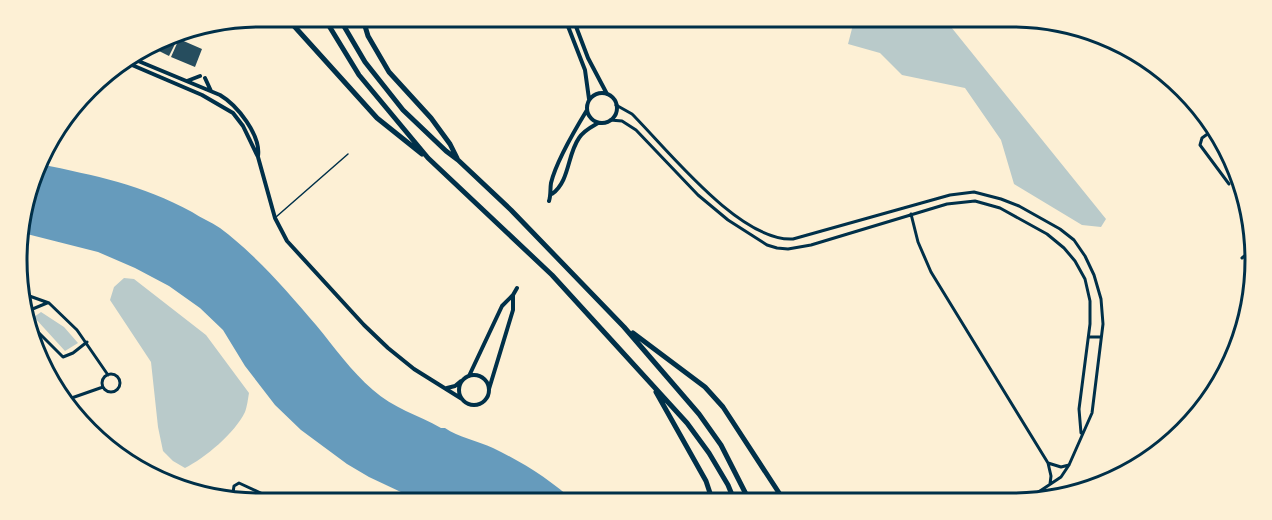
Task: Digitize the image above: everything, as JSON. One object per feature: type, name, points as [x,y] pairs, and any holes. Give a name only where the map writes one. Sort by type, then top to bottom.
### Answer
[{"type":"main road","points":[[295,27],[377,118],[428,158]]},
{"type":"main road","points":[[329,27],[359,75],[428,158],[552,275],[687,423],[709,453],[731,493]]},
{"type":"main road","points":[[344,27],[365,62],[404,110],[446,152],[459,160],[511,210],[624,327],[699,414],[721,445],[745,493]]},
{"type":"main road","points":[[365,27],[368,36],[389,72],[431,118],[459,160]]},
{"type":"main road","points":[[624,327],[705,387],[723,407],[779,493]]},
{"type":"main road","points":[[646,377],[672,417],[710,493]]},
{"type":"street","points":[[549,201],[550,184],[573,133],[587,110],[590,99],[585,70],[568,27]]},
{"type":"street","points":[[576,27],[588,58],[616,105],[615,115],[604,123],[598,123],[590,118],[587,110]]},
{"type":"street","points":[[138,61],[225,98],[242,115],[255,137],[259,151],[258,157]]},
{"type":"street","points":[[132,65],[228,108],[243,126],[258,157],[275,218],[286,241],[373,335],[414,369],[472,404],[481,403],[487,396],[513,310],[513,295]]},
{"type":"street","points":[[186,81],[200,76]]},
{"type":"street","points":[[205,78],[212,92]]},
{"type":"street","points":[[192,91],[198,88]]},
{"type":"street","points":[[198,88],[202,95]]},
{"type":"street","points":[[590,99],[598,94],[608,94]]},
{"type":"street","points":[[616,105],[632,114],[725,210],[774,238],[793,239],[950,195],[974,192],[1019,206],[1050,223],[1074,240],[1094,275],[1101,299],[1103,324],[1092,413],[1069,465],[1061,477],[1039,491]]},
{"type":"street","points":[[610,120],[622,122],[636,130],[718,214],[767,245],[788,249],[800,248],[947,204],[975,201],[986,203],[1016,216],[1047,234],[1075,261],[1085,279],[1089,301],[1089,337],[1079,409],[1081,435]]},
{"type":"street","points":[[551,195],[560,188],[579,137],[598,123]]},
{"type":"street","points":[[1208,134],[1202,138],[1200,146],[1229,183]]},
{"type":"street","points":[[974,192],[975,201]]},
{"type":"street","points":[[911,214],[918,242],[932,272],[1048,463],[1052,476],[1049,486]]},
{"type":"street","points":[[446,388],[454,386],[469,376],[502,306],[517,288]]},
{"type":"street","points":[[30,296],[49,303],[77,330],[108,375],[117,378],[118,387],[115,391],[110,392],[103,387],[102,381],[108,375]]},
{"type":"street","points":[[32,309],[49,303]]},
{"type":"street","points":[[38,332],[63,357],[87,342]]},
{"type":"street","points":[[1089,337],[1101,337]]},
{"type":"street","points":[[469,376],[482,378],[489,389]]},
{"type":"street","points":[[462,399],[459,392],[463,381]]},
{"type":"street","points":[[72,398],[103,387]]},
{"type":"street","points":[[1048,463],[1061,467],[1069,465]]},
{"type":"street","points":[[233,491],[234,486],[239,483],[260,493]]},
{"type":"lane","points":[[275,218],[348,154]]},
{"type":"shaded area","points":[[852,27],[951,27],[1106,219],[1101,227],[1082,225],[1014,184],[1001,140],[965,88],[902,75],[880,53],[848,44]]},
{"type":"shaded area","points":[[124,278],[134,279],[206,335],[249,393],[245,412],[234,428],[210,451],[185,468],[163,451],[151,362],[110,300],[114,287]]},
{"type":"shaded area","points":[[41,312],[64,327],[78,343],[65,351],[34,317]]},
{"type":"water","points":[[47,166],[99,177],[155,194],[217,226],[271,274],[350,367],[381,396],[397,407],[441,428],[515,459],[564,493],[403,493],[369,477],[347,464],[301,430],[275,405],[245,366],[223,330],[200,308],[169,286],[98,252],[28,234],[39,185]]},
{"type":"building","points":[[182,40],[202,49],[195,67],[171,57],[178,42]]},
{"type":"building","points":[[175,43],[169,56],[158,51]]}]
